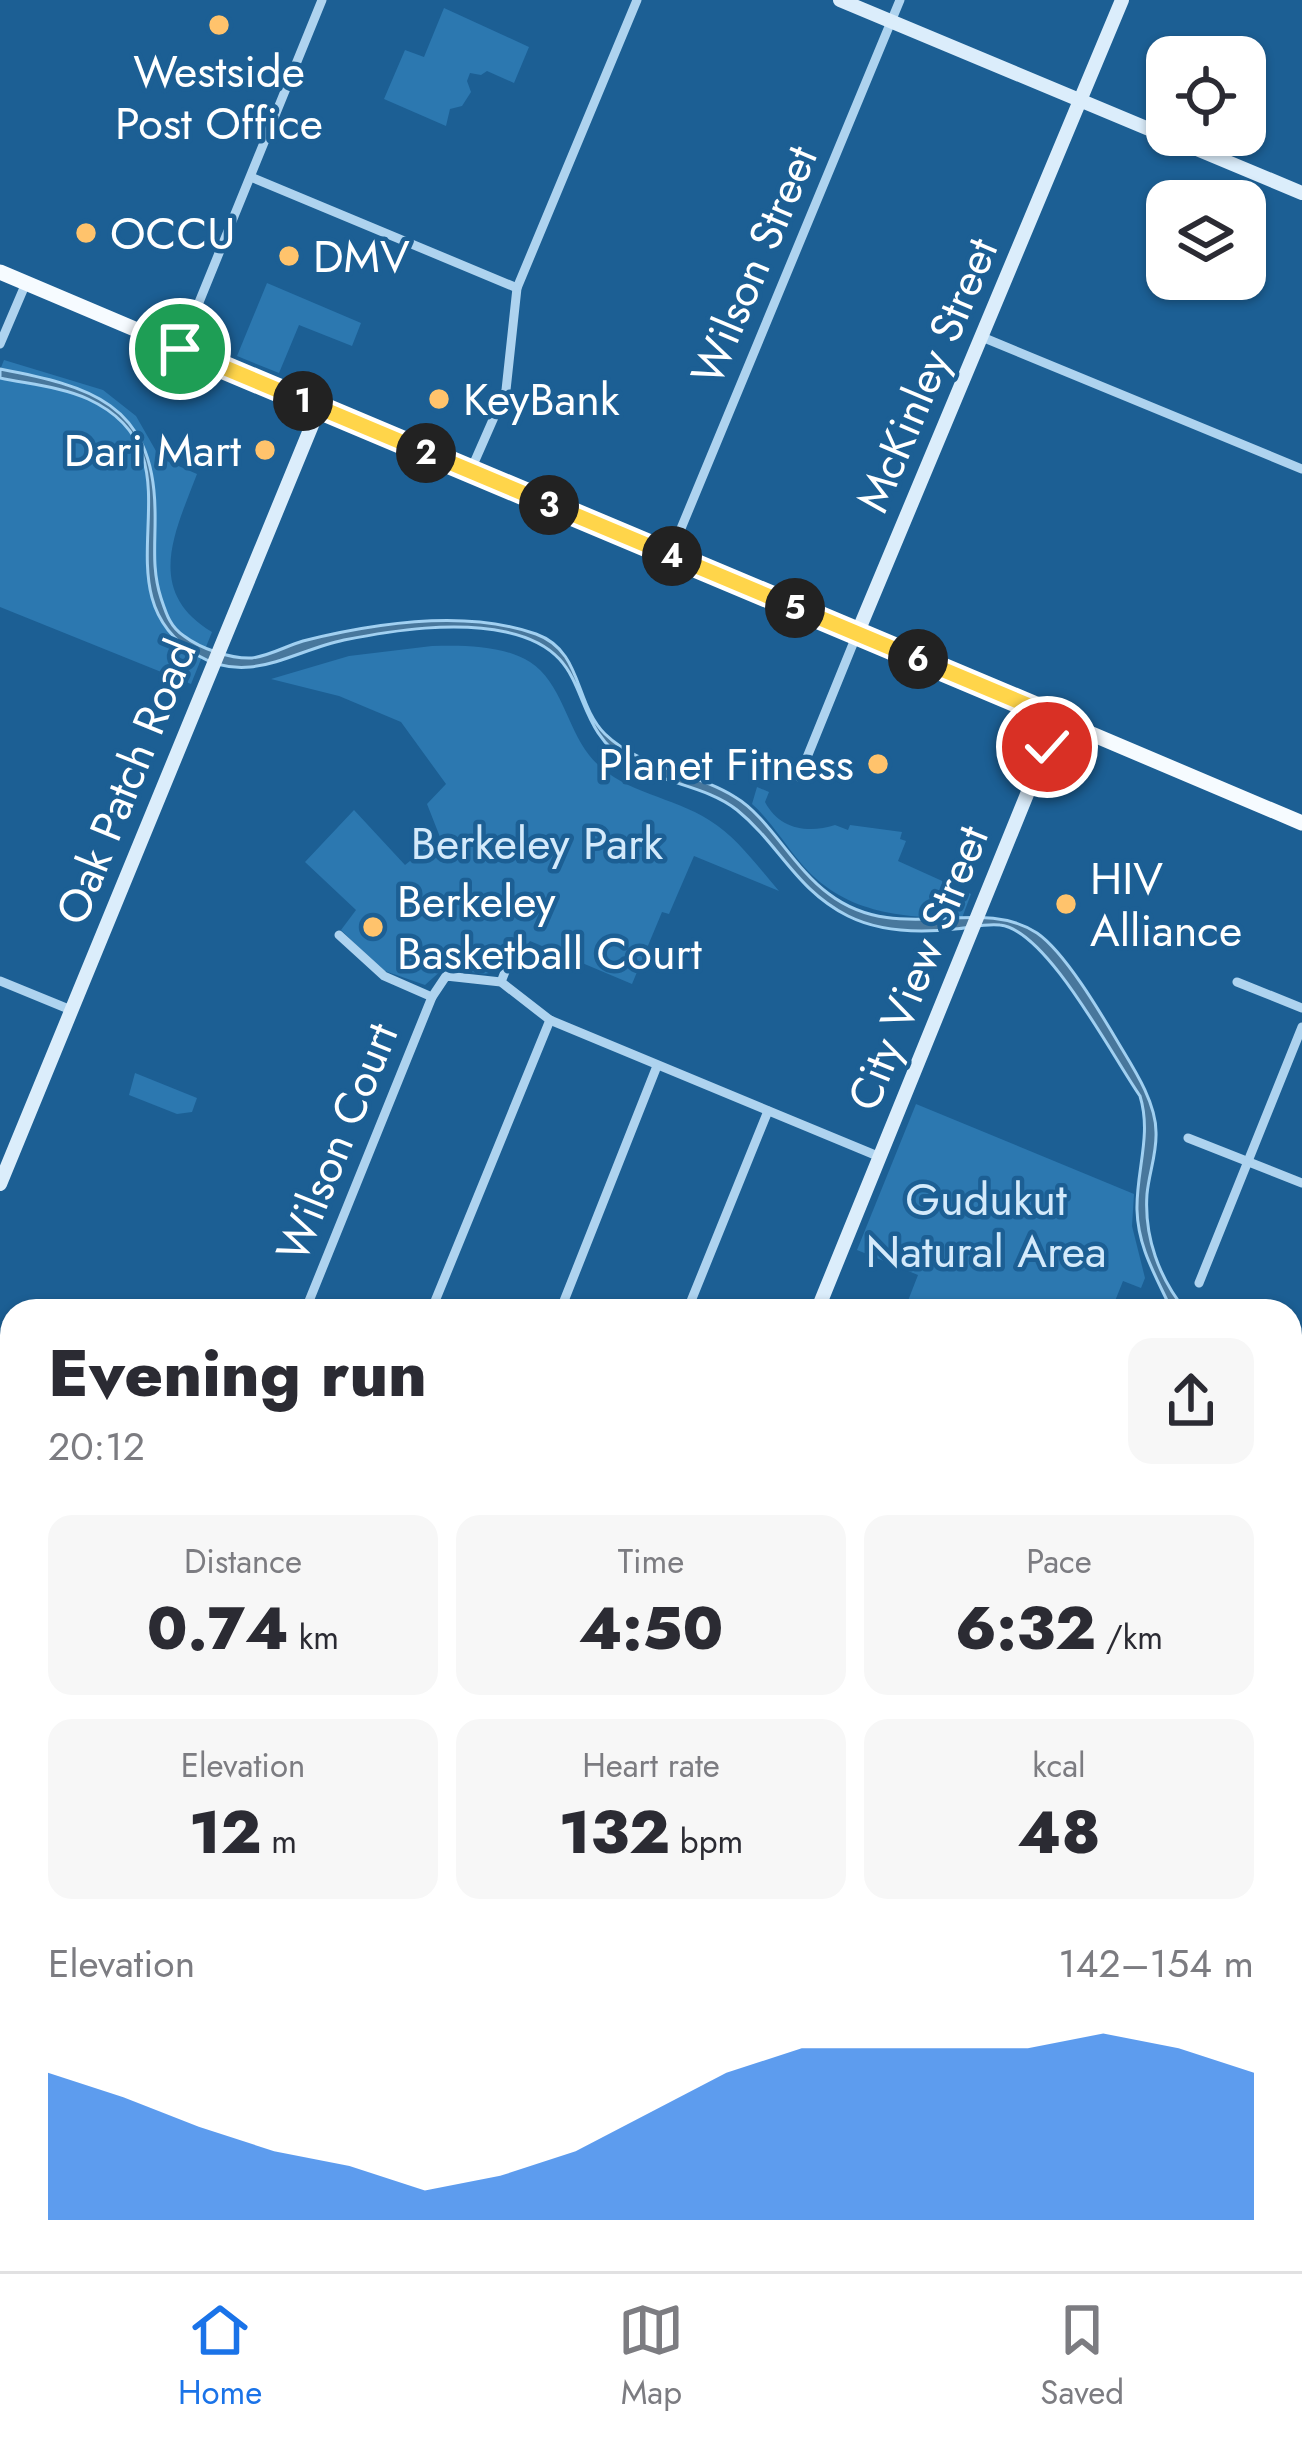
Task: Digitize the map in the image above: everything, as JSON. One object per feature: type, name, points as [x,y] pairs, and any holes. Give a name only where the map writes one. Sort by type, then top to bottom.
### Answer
[{"type":"main road","points":[[0,272],[1302,823]]},
{"type":"street","points":[[180,349],[322,0]]},
{"type":"street","points":[[470,472],[510,374],[517,288],[637,0]]},
{"type":"street","points":[[840,0],[1302,193]]},
{"type":"street","name":"Wilson Street","points":[[670,555],[900,0]]},
{"type":"street","name":"McKinley Street","points":[[799,778],[1122,0]]},
{"type":"street","points":[[251,177],[517,288]]},
{"type":"street","points":[[0,344],[26,283]]},
{"type":"street","points":[[982,337],[1302,469]]},
{"type":"street","name":"Oak Patch Road","points":[[0,1184],[319,408]]},
{"type":"street","name":"City View Street","points":[[822,1299],[1058,718]]},
{"type":"street","points":[[339,935],[384,976],[431,997],[446,976],[501,982],[550,1020],[880,1156]]},
{"type":"street","points":[[501,982],[513,952]]},
{"type":"street","points":[[0,981],[71,1010]]},
{"type":"street","points":[[1237,982],[1302,1008]]},
{"type":"street","name":"Wilson Court","points":[[309,1299],[431,997]]},
{"type":"street","points":[[436,1299],[550,1020]]},
{"type":"street","points":[[1199,1283],[1302,1027]]},
{"type":"street","points":[[565,1299],[657,1066]]},
{"type":"street","points":[[692,1299],[768,1111]]},
{"type":"street","points":[[1188,1138],[1302,1184]]},
{"type":"green space","points":[[444,8],[529,47],[514,83],[487,71],[470,73],[471,92],[462,106],[450,109],[446,126],[384,99],[405,50],[424,57]]},
{"type":"green space","points":[[267,283],[361,323],[352,346],[299,325],[279,373],[237,356]]},
{"type":"green space","points":[[4,360],[103,390],[136,416],[160,458],[197,474],[180,517],[171,559],[178,598],[212,632],[191,684],[0,607],[0,370]]},
{"type":"green space","name":"Berkeley Park","points":[[432,646],[495,649],[530,662],[549,681],[581,744],[601,768],[719,827],[779,891],[694,856],[669,914],[662,912],[632,984],[530,941],[527,945],[513,939],[499,965],[487,974],[443,969],[425,985],[382,970],[341,930],[356,910],[305,862],[354,810],[405,865],[440,837],[427,804],[446,784],[401,722],[339,696],[271,679],[349,656]]},
{"type":"green space","points":[[757,787],[769,792],[765,802],[771,811],[795,827],[835,825],[848,830],[850,825],[902,832],[900,839],[906,841],[898,861],[971,894],[962,918],[895,914],[834,892],[800,862],[752,804]]},
{"type":"green space","points":[[135,1073],[197,1098],[192,1112],[177,1114],[129,1095]]},
{"type":"green space","name":"Gudukut Natural Area","points":[[916,1104],[1134,1194],[1132,1226],[1145,1278],[1141,1288],[1123,1281],[1116,1299],[909,1299],[918,1275],[857,1250]]},
{"type":"shaded area","points":[[0,369],[61,383],[88,393],[129,423],[151,473],[161,598],[175,628],[199,645],[252,658],[331,635],[450,620],[536,634],[562,652],[605,734],[634,755],[735,797],[829,894],[883,917],[989,918],[1014,922],[1037,933],[1083,986],[1149,1099],[1156,1140],[1147,1194],[1148,1226],[1161,1271],[1178,1299],[1166,1299],[1141,1237],[1137,1210],[1144,1139],[1140,1096],[1058,971],[1018,932],[1000,925],[900,930],[848,916],[814,893],[737,810],[712,795],[643,770],[609,746],[595,728],[569,671],[536,642],[506,632],[446,627],[344,640],[253,667],[216,664],[197,655],[166,628],[151,596],[148,488],[142,454],[124,424],[78,395],[0,378]]},
{"type":"place","name":"Westside Post Office","points":[[219,25]]},
{"type":"place","name":"OCCU","points":[[86,233]]},
{"type":"place","name":"DMV","points":[[289,256]]},
{"type":"place","name":"KeyBank","points":[[439,399]]},
{"type":"place","name":"Dari Mart","points":[[265,450]]},
{"type":"place","name":"Planet Fitness","points":[[878,764]]},
{"type":"place","name":"HIV Alliance","points":[[1066,904]]},
{"type":"place","name":"Berkeley Basketball Court","points":[[373,927]]},
{"type":"route","points":[[180,349],[1058,718],[1047,747]]}]
